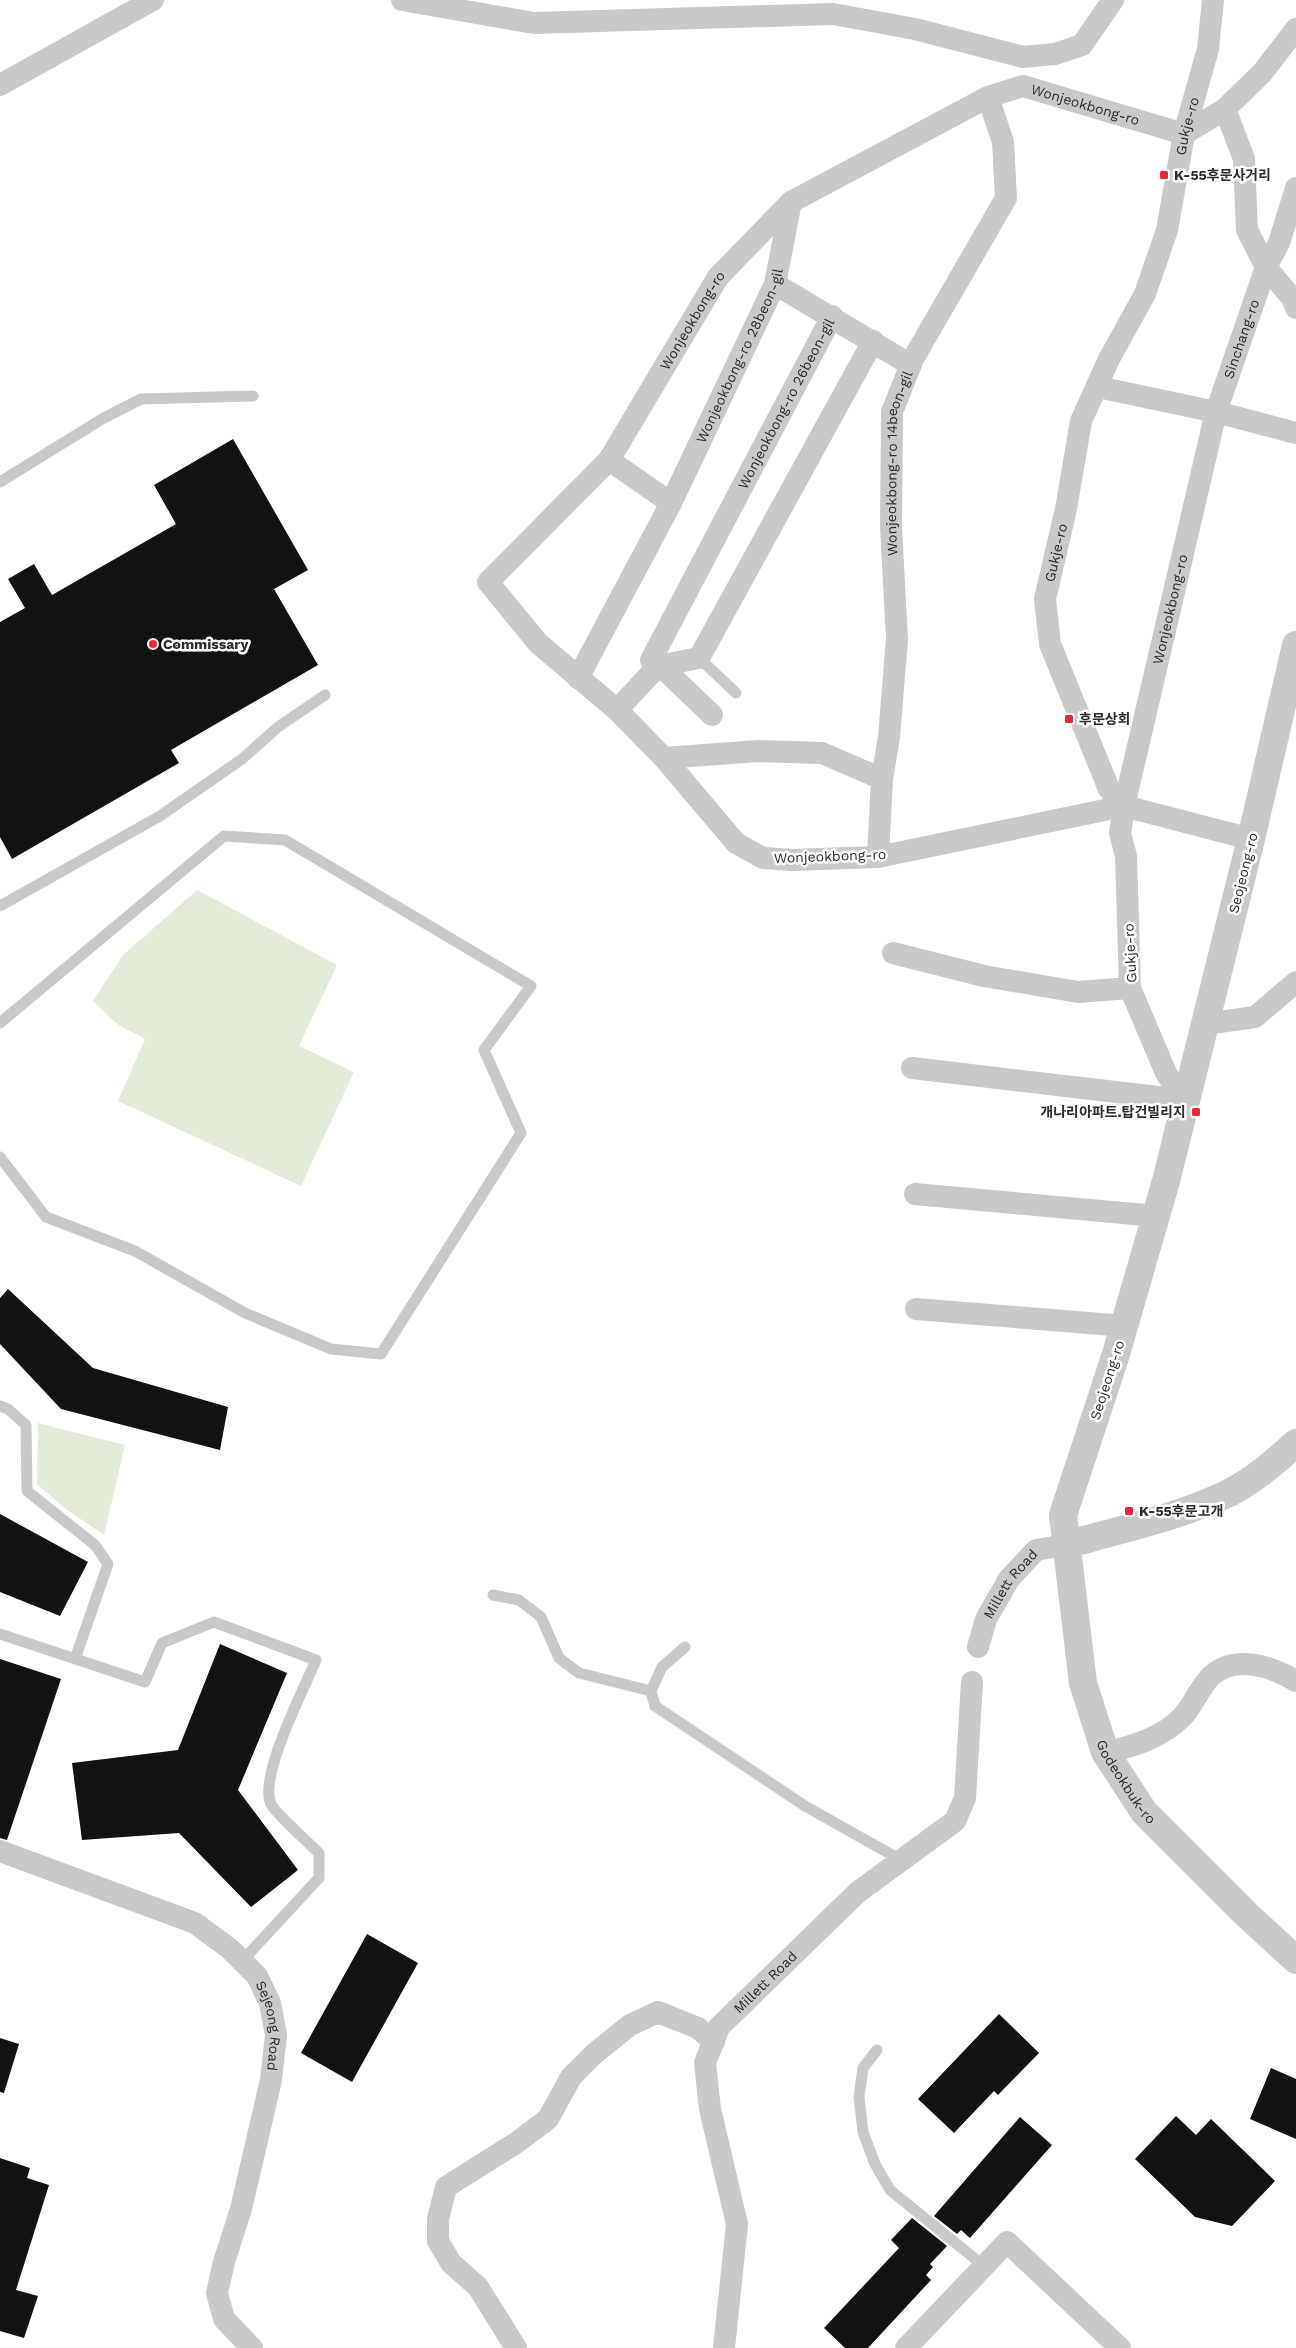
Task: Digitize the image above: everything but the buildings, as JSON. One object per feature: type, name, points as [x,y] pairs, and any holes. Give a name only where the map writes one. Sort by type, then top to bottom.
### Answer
[{"type":"street","points":[[0,85],[152,0]]},
{"type":"street","points":[[402,0],[534,23],[833,14],[915,29],[1023,57],[1055,54],[1082,44],[1113,0]]},
{"type":"street","name":"Gukje-ro","points":[[1184,1100],[1166,1073],[1130,988],[1126,856],[1120,833],[1124,806],[1109,789],[1050,644],[1045,599],[1066,510],[1081,421],[1109,360],[1145,294],[1167,230],[1184,134],[1208,49],[1213,0]]},
{"type":"street","points":[[1184,134],[1225,109],[1262,73],[1296,29]]},
{"type":"street","name":"Wonjeokbong-ro","points":[[1184,134],[1023,86],[988,97],[791,202],[718,277],[609,460],[488,582],[538,643],[617,710],[664,758],[736,843],[763,858],[792,860],[878,857],[1124,806],[1252,839]]},
{"type":"street","name":"Wonjeokbong-ro 14beon-gil","points":[[878,857],[882,779],[889,738],[897,639],[891,527],[892,412],[910,365],[1006,198],[1003,142],[988,97]]},
{"type":"street","points":[[1225,109],[1244,159],[1247,230],[1266,267],[1292,298],[1296,308]]},
{"type":"street","name":"Sinchang-ro","points":[[1216,412],[1266,267],[1279,243],[1296,188]]},
{"type":"street","name":"Wonjeokbong-ro 28beon-gil","points":[[578,678],[671,503],[775,284],[791,202]]},
{"type":"street","points":[[775,284],[832,316]]},
{"type":"street","name":"Wonjeokbong-ro 26beon-gil","points":[[658,666],[651,660],[832,316],[910,365]]},
{"type":"street","points":[[617,710],[658,666],[699,658],[873,341]]},
{"type":"street","points":[[1098,387],[1216,412],[1296,433]]},
{"type":"street","name":"Wonjeokbong-ro","points":[[1124,806],[1216,412]]},
{"type":"street","points":[[609,460],[671,503]]},
{"type":"street","name":"Seojeong-ro","points":[[1066,1544],[1063,1515],[1124,1326],[1156,1216],[1252,839],[1296,645]]},
{"type":"street","points":[[658,666],[712,716]]},
{"type":"street","points":[[664,758],[758,751],[822,753],[882,779]]},
{"type":"street","points":[[893,953],[984,976],[1078,992],[1130,988]]},
{"type":"street","points":[[1205,1024],[1255,1017],[1296,982]]},
{"type":"street","points":[[912,1068],[1184,1100]]},
{"type":"street","points":[[915,1194],[1156,1216]]},
{"type":"street","points":[[916,1309],[1124,1326]]},
{"type":"street","points":[[1066,1544],[1168,1518],[1229,1492],[1269,1468],[1296,1443]]},
{"type":"street","name":"Millett Road","points":[[978,1647],[986,1619],[1009,1579],[1036,1550],[1066,1544]]},
{"type":"street","name":"Godeokbuk-ro","points":[[1066,1544],[1083,1683],[1106,1753],[1144,1812],[1247,1915],[1296,1960]]},
{"type":"street","points":[[1106,1753],[1146,1742],[1182,1718],[1211,1676],[1230,1664],[1256,1665],[1281,1672],[1296,1680]]},
{"type":"street","name":"Millett Road","points":[[724,2348],[738,2224],[710,2109],[705,2064],[719,2028],[858,1892],[955,1821],[965,1798],[972,1682]]},
{"type":"street","name":"Sejeong Road","points":[[0,1851],[195,1923],[230,1949],[257,1976],[270,2003],[276,2035],[271,2080],[241,2208],[224,2262],[217,2293],[224,2319],[252,2348]]},
{"type":"street","points":[[516,2348],[478,2287],[451,2263],[438,2241],[438,2219],[446,2187],[516,2143],[548,2120],[571,2077],[594,2054],[630,2025],[658,2012],[698,2028],[714,2042]]},
{"type":"street","points":[[906,2348],[1006,2242],[1120,2348]]},
{"type":"lane","points":[[0,482],[102,419],[141,399],[253,396]]},
{"type":"lane","points":[[699,658],[736,692]]},
{"type":"lane","points":[[0,906],[160,816],[242,759],[278,726],[325,695]]},
{"type":"lane","points":[[0,1023],[224,836],[285,840],[531,986],[484,1050],[521,1132],[381,1354],[331,1350],[245,1313],[135,1252],[46,1218],[0,1157]]},
{"type":"lane","points":[[0,1406],[8,1409],[26,1425],[27,1491],[95,1545],[108,1564],[75,1659]]},
{"type":"lane","points":[[493,1595],[520,1600],[542,1617],[559,1658],[579,1673],[651,1691]]},
{"type":"lane","points":[[0,1634],[145,1682],[162,1643],[214,1622],[316,1660],[275,1757],[267,1784],[271,1804],[319,1853],[319,1878],[242,1960]]},
{"type":"lane","points":[[685,1647],[662,1668],[651,1691],[655,1706],[804,1806],[902,1860]]},
{"type":"lane","points":[[878,2050],[863,2068],[859,2097],[863,2132],[875,2164],[890,2190],[984,2266]]},
{"type":"green space","points":[[197,890],[337,965],[299,1046],[354,1072],[301,1186],[118,1101],[145,1039],[117,1024],[93,1001],[123,955]]},
{"type":"green space","points":[[38,1423],[125,1445],[104,1535],[63,1507],[37,1484]]},
{"type":"place","name":"K-55후문사거리","points":[[1164,175]]},
{"type":"place","name":"Commissary","points":[[153,644]]},
{"type":"place","name":"후문상회","points":[[1069,719]]},
{"type":"place","name":"개나리아파트.탑건빌리지","points":[[1196,1112]]},
{"type":"place","name":"K-55후문고개","points":[[1129,1511]]}]
